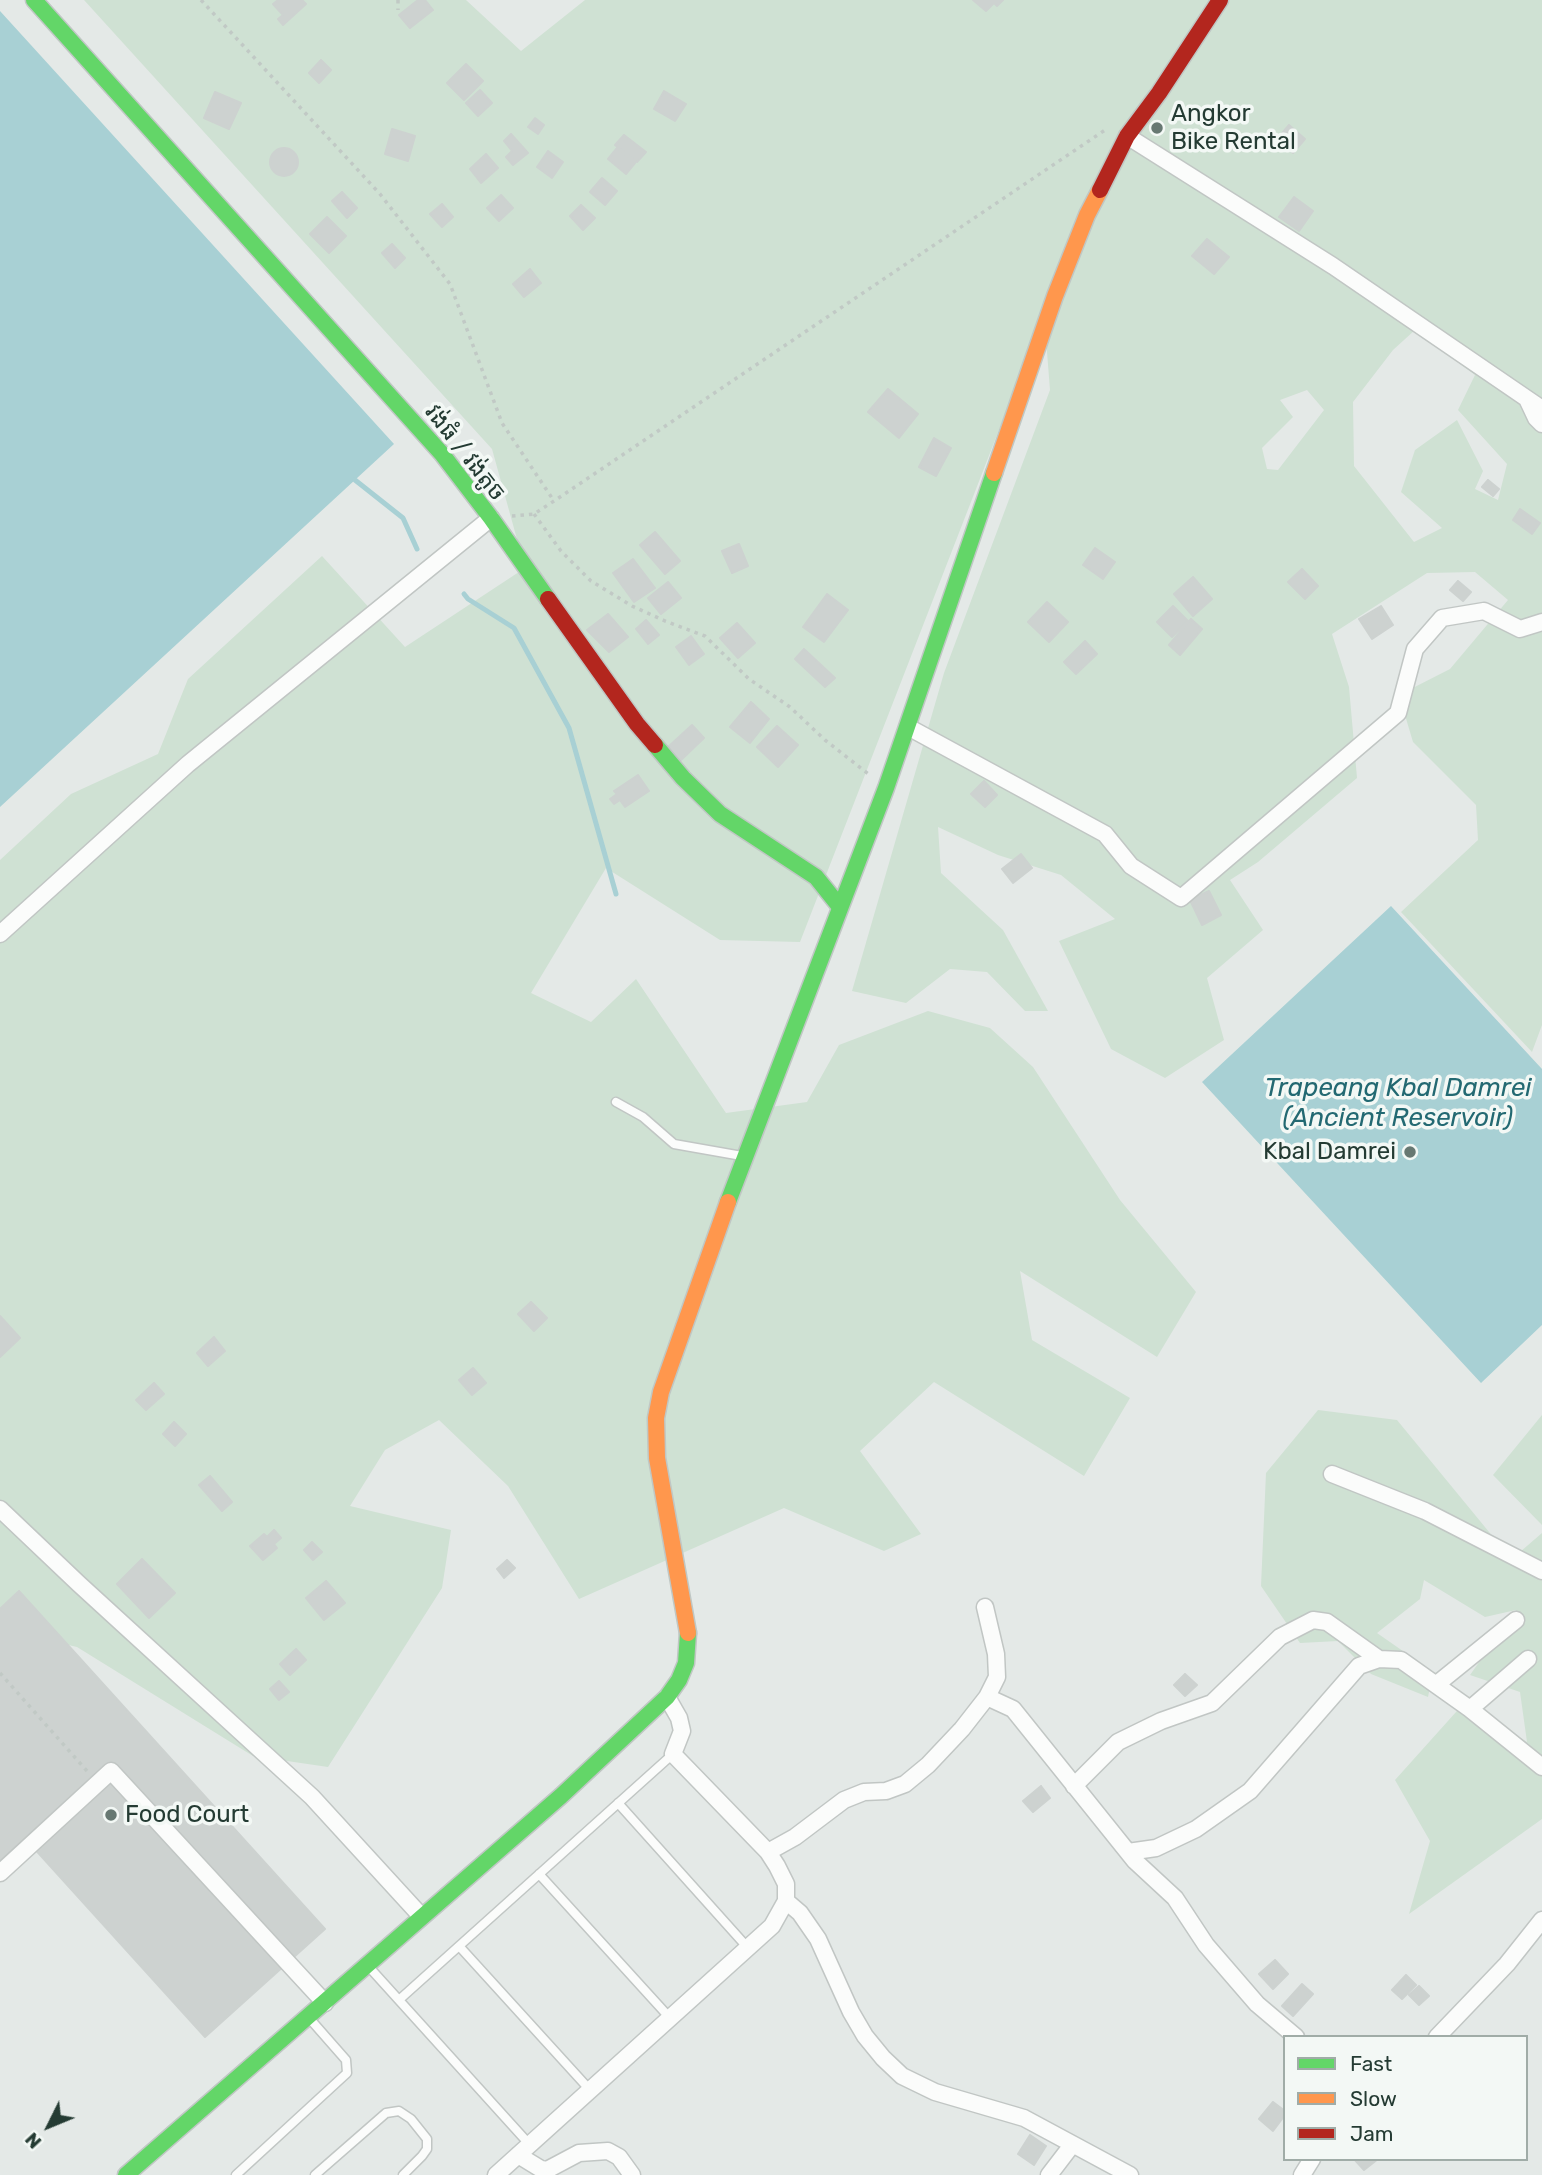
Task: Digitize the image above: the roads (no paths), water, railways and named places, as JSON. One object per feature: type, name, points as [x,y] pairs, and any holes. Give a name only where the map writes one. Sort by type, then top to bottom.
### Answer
[{"type":"main road","name":"វង់ធំ / វង់តូច","points":[[34,0],[442,454],[491,518]]},
{"type":"main road","points":[[126,2175],[561,1796],[667,1697],[678,1681],[686,1662],[689,1636],[657,1458],[656,1418],[662,1391],[744,1156],[886,788],[1055,296],[1087,215],[1127,136],[1159,93],[1220,0]]},
{"type":"main road","points":[[491,518],[637,724],[683,778],[720,814],[816,877],[840,907]]},
{"type":"street","points":[[1127,136],[1333,266],[1535,405],[1536,418],[1542,424]]},
{"type":"street","name":"វង់ធំ / វង់តូច","points":[[0,934],[188,764],[491,518]]},
{"type":"street","points":[[908,727],[1105,834],[1131,866],[1181,898],[1398,713],[1415,649],[1442,618],[1484,611],[1520,629],[1542,622]]},
{"type":"street","points":[[1332,1474],[1425,1511],[1542,1571]]},
{"type":"street","points":[[0,1509],[312,1797],[421,1916]]},
{"type":"street","points":[[768,1852],[795,1837],[844,1800],[864,1792],[886,1791],[905,1784],[929,1765],[988,1697],[997,1677],[996,1654],[985,1607]]},
{"type":"street","points":[[1074,1786],[1118,1742],[1161,1721],[1212,1703],[1280,1637],[1313,1620],[1327,1622],[1379,1658]]},
{"type":"street","points":[[1437,1684],[1516,1620]]},
{"type":"street","points":[[1128,1852],[1156,1848],[1196,1829],[1250,1791],[1359,1666],[1379,1658],[1401,1660],[1437,1684],[1542,1766]]},
{"type":"street","points":[[1470,1709],[1528,1659]]},
{"type":"street","points":[[503,2173],[524,2150],[772,1926],[786,1901],[786,1884],[768,1852],[673,1754],[682,1731],[679,1718],[667,1697]]},
{"type":"street","points":[[988,1697],[1013,1710],[1135,1861],[1175,1898],[1206,1945],[1257,2004],[1294,2035]]},
{"type":"street","points":[[0,1873],[111,1770],[325,2003]]},
{"type":"street","points":[[786,1901],[800,1913],[818,1939],[864,2036],[902,2076],[935,2092],[1024,2118],[1129,2175]]},
{"type":"street","points":[[1439,2035],[1507,1964],[1542,1920]]},
{"type":"street","points":[[1048,2175],[1072,2145]]},
{"type":"street","points":[[524,2150],[541,2169],[547,2170],[579,2153],[608,2151],[619,2157],[632,2175]]},
{"type":"lane","points":[[616,1102],[643,1116],[674,1144],[744,1156]]},
{"type":"lane","points":[[400,1999],[673,1754]]},
{"type":"lane","points":[[618,1804],[748,1948]]},
{"type":"lane","points":[[539,1874],[670,2018]]},
{"type":"lane","points":[[459,1946],[590,2090]]},
{"type":"lane","points":[[368,1965],[400,1999],[524,2150]]},
{"type":"lane","points":[[236,2175],[347,2073],[346,2060],[308,2017]]},
{"type":"lane","points":[[316,2175],[386,2113],[399,2112],[411,2119],[427,2139],[427,2149],[403,2175]]},
{"type":"water","points":[[0,11],[394,444],[0,807]]},
{"type":"water","name":"Trapeang Kbal Damrei (Ancient Reservoir)","points":[[1391,906],[1542,1069],[1542,1325],[1481,1383],[1202,1082]]},
{"type":"waterway","points":[[355,480],[403,518],[417,549]]},
{"type":"waterway","points":[[464,594],[514,628],[569,728],[616,894]]},
{"type":"place","name":"Angkor Bike Rental","points":[[1157,128]]},
{"type":"place","name":"Kbal Damrei","points":[[1410,1152]]},
{"type":"place","name":"Food Court","points":[[111,1815]]}]
